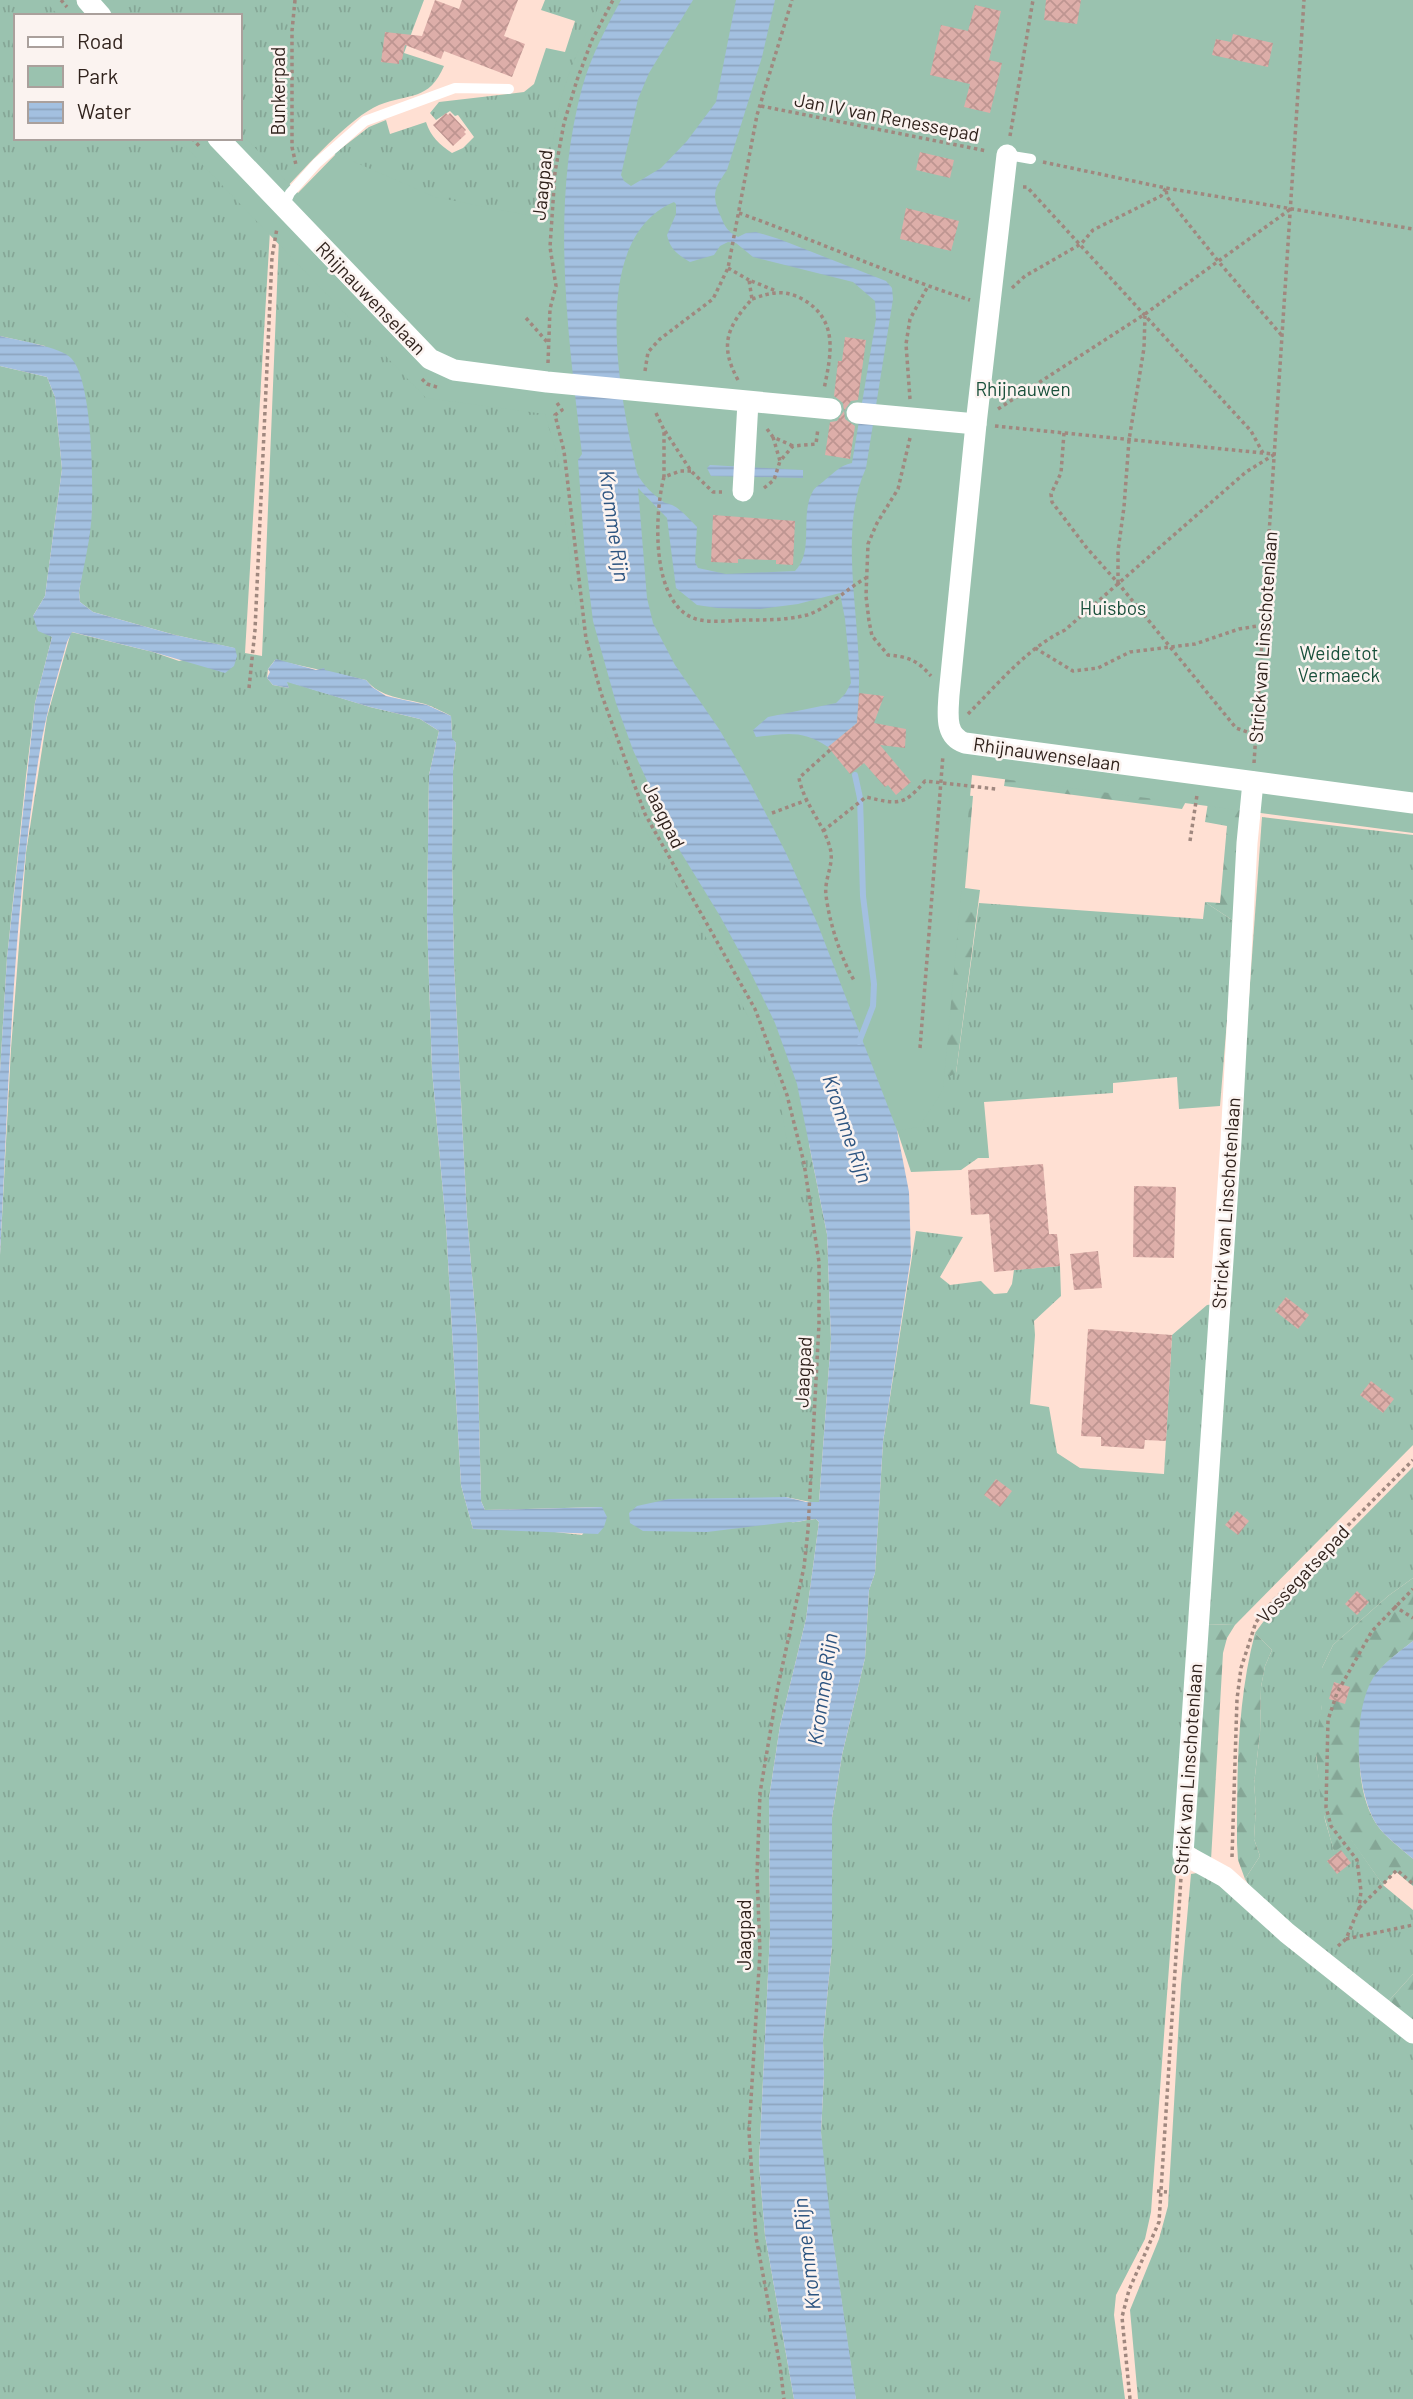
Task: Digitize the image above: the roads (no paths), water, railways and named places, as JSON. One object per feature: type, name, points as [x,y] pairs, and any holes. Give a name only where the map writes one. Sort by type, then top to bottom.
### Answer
[{"type":"street","points":[[87,0],[100,14]]},
{"type":"street","name":"Rhijnauwenselaan","points":[[220,140],[430,359],[454,370],[554,387],[649,391],[750,402]]},
{"type":"street","name":"Rhijnauwenselaan","points":[[1007,155],[949,695],[947,717],[950,731],[957,740],[965,743],[1413,803]]},
{"type":"street","points":[[744,488],[750,402],[826,409]]},
{"type":"street","points":[[859,414],[976,424]]},
{"type":"street","name":"Strick van Linschotenlaan","points":[[1253,782],[1183,1854],[1225,1877],[1315,1955],[1413,2033]]},
{"type":"lane","points":[[284,206],[290,193],[336,145],[365,121],[455,88],[509,89]]},
{"type":"lane","points":[[1007,155],[1031,159]]},
{"type":"water","name":"Kromme Rijn","points":[[621,0],[693,0],[649,73],[638,99],[621,175],[624,181],[631,186],[661,168],[687,141],[716,102],[736,0],[775,0],[762,57],[727,170],[715,192],[724,224],[738,237],[756,232],[779,239],[886,281],[892,288],[893,299],[866,468],[854,510],[852,533],[859,667],[857,723],[828,747],[801,735],[756,737],[753,730],[768,717],[836,703],[845,694],[851,683],[840,593],[798,604],[761,609],[697,605],[676,588],[667,518],[638,488],[647,598],[653,623],[675,665],[719,729],[748,779],[786,853],[818,925],[897,1130],[909,1192],[911,1256],[883,1442],[875,1573],[869,1590],[865,1658],[842,1755],[832,1818],[832,1946],[823,2040],[821,2132],[831,2226],[856,2399],[794,2399],[765,2235],[759,2163],[770,1933],[769,1798],[780,1726],[806,1619],[819,1522],[813,1519],[707,1532],[643,1531],[630,1523],[629,1513],[637,1506],[669,1499],[786,1497],[819,1502],[831,1339],[827,1234],[797,1084],[775,1023],[750,971],[677,846],[633,750],[616,703],[593,621],[578,460],[582,454],[567,316],[564,224],[572,133],[582,88],[594,53]],"holes":[[[674,202],[676,214],[667,235],[675,251],[690,262],[714,255],[720,246],[728,242],[736,243],[753,257],[853,282],[875,301],[876,319],[852,463],[837,470],[813,491],[807,511],[804,553],[795,571],[726,574],[698,568],[695,562],[697,527],[678,509],[653,493],[637,473],[619,366],[616,325],[619,286],[629,250],[646,222]]]},
{"type":"water","points":[[0,336],[66,354],[78,369],[90,429],[92,492],[91,527],[79,592],[80,602],[93,612],[175,635],[235,648],[237,656],[234,666],[225,673],[72,632],[67,642],[42,736],[23,876],[13,1002],[0,1255],[0,1072],[7,958],[35,703],[52,637],[38,631],[33,616],[45,596],[62,469],[55,397],[47,377],[0,366]]},
{"type":"water","points":[[710,465],[803,470],[803,478],[711,476],[707,468]]},
{"type":"water","points":[[276,659],[316,670],[324,668],[366,680],[386,696],[427,705],[451,716],[452,738],[456,743],[452,859],[454,964],[467,1217],[477,1334],[481,1501],[485,1510],[602,1507],[607,1517],[598,1534],[473,1529],[461,1485],[446,1226],[432,1070],[427,919],[429,775],[439,731],[420,719],[287,682],[289,688],[273,685],[267,678],[270,672],[268,669]]},
{"type":"water","points":[[1413,1641],[1413,1859],[1389,1839],[1370,1811],[1361,1773],[1359,1731],[1366,1693],[1373,1678],[1386,1663]]},
{"type":"waterway","points":[[855,775],[860,798],[863,896],[874,984],[873,1006],[859,1042]]},
{"type":"park label","name":"Rhijnauwen","points":[[1023,389]]},
{"type":"park label","name":"Huisbos","points":[[1113,608]]},
{"type":"park label","name":"Weide tot Vermaeck","points":[[1339,664]]}]
